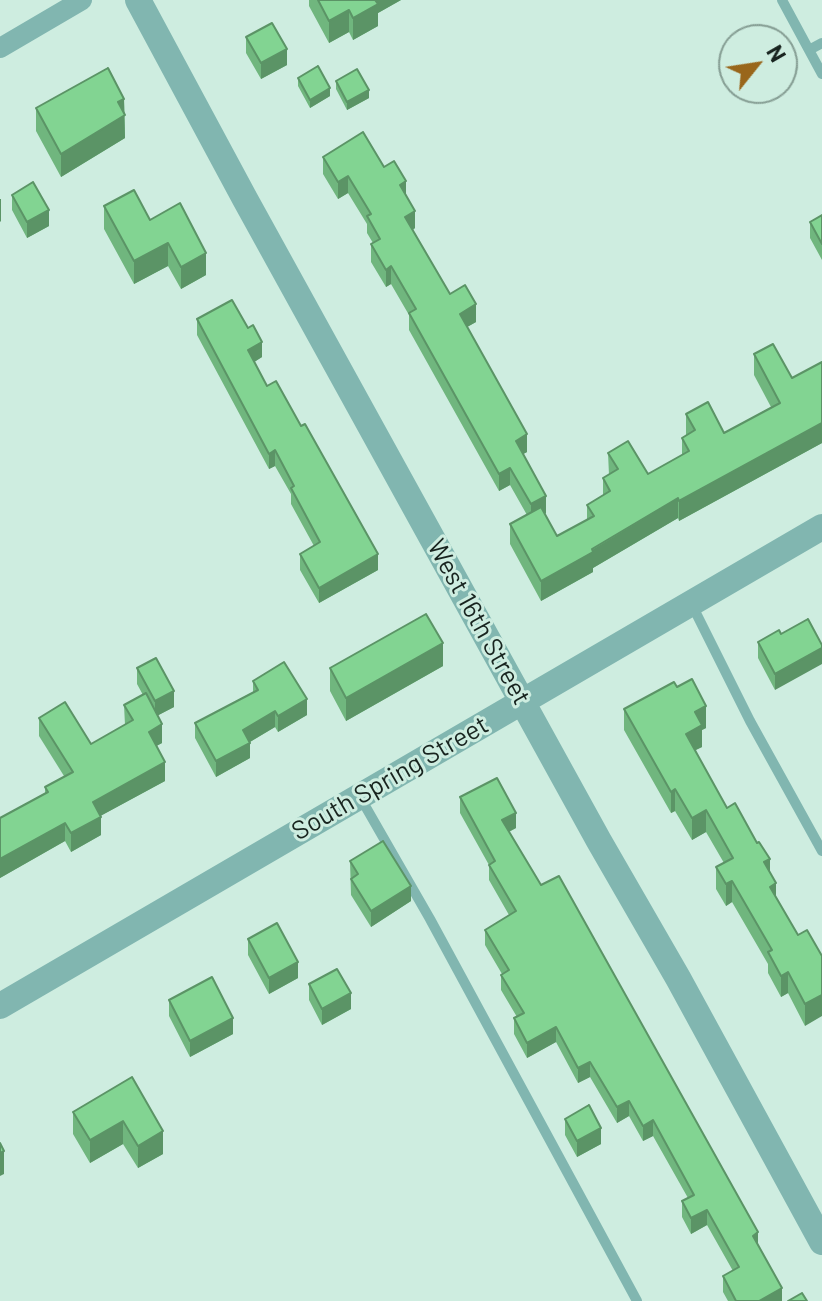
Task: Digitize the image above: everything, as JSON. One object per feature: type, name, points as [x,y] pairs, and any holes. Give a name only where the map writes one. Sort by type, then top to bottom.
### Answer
[{"type":"street","points":[[0,48],[82,0]]},
{"type":"street","name":"West 16th Street","points":[[138,0],[822,1242]]},
{"type":"street","name":"South Spring Street","points":[[0,1006],[822,527]]},
{"type":"lane","points":[[782,0],[822,74]]},
{"type":"lane","points":[[809,50],[822,43]]},
{"type":"lane","points":[[691,603],[750,721],[822,851]]},
{"type":"lane","points":[[359,796],[430,919],[637,1301]]},
{"type":"building","points":[[318,0],[375,0],[378,4],[353,18],[349,10],[329,21]]},
{"type":"building","points":[[272,23],[287,49],[261,63],[246,37]]},
{"type":"building","points":[[318,66],[330,88],[310,100],[298,78]]},
{"type":"building","points":[[108,68],[124,99],[118,102],[125,115],[61,154],[36,108]]},
{"type":"building","points":[[357,69],[369,90],[347,102],[336,81]]},
{"type":"building","points":[[363,132],[384,167],[394,161],[406,181],[400,185],[415,211],[405,217],[450,294],[465,285],[476,304],[460,314],[527,434],[516,441],[546,496],[531,504],[510,468],[499,474],[409,313],[416,309],[391,266],[386,270],[371,244],[380,239],[367,216],[371,214],[348,176],[338,182],[323,157]]},
{"type":"building","points":[[33,182],[49,210],[27,222],[12,195]]},
{"type":"building","points":[[134,190],[150,220],[180,203],[206,253],[181,267],[168,243],[134,261],[104,206]]},
{"type":"building","points":[[822,215],[822,244],[810,222]]},
{"type":"building","points":[[232,300],[248,328],[253,325],[262,342],[248,350],[267,386],[276,381],[301,426],[305,424],[378,554],[319,588],[300,554],[320,542],[275,450],[269,454],[197,319]]},
{"type":"building","points":[[773,344],[792,378],[822,362],[822,423],[679,501],[678,498],[541,581],[510,524],[541,507],[557,536],[594,516],[587,505],[610,491],[603,478],[618,469],[608,453],[628,441],[648,474],[689,451],[682,438],[695,430],[686,414],[708,402],[724,433],[780,403],[754,354]]},
{"type":"building","points":[[426,614],[443,643],[346,698],[330,668]]},
{"type":"building","points":[[808,619],[822,648],[775,674],[758,642]]},
{"type":"building","points":[[156,658],[174,691],[155,701],[137,668]]},
{"type":"building","points":[[284,662],[307,699],[278,716],[275,711],[243,730],[250,743],[216,761],[195,723],[258,690],[253,681]]},
{"type":"building","points":[[692,679],[706,706],[695,712],[702,725],[686,734],[727,808],[735,803],[757,843],[770,859],[764,862],[776,883],[770,887],[798,935],[807,930],[822,956],[822,995],[805,1004],[788,972],[781,976],[768,952],[772,950],[732,881],[726,884],[716,867],[733,858],[706,810],[692,818],[675,789],[671,792],[624,709],[674,682],[677,687]]},
{"type":"building","points":[[146,693],[162,724],[149,732],[165,762],[93,802],[101,817],[71,833],[65,823],[0,859],[0,818],[48,792],[45,787],[73,772],[39,718],[65,702],[91,744],[133,720],[124,705]]},
{"type":"building","points":[[497,778],[516,813],[502,820],[541,885],[559,876],[758,1232],[753,1236],[782,1288],[759,1301],[736,1301],[723,1276],[739,1267],[707,1210],[691,1218],[682,1201],[694,1195],[653,1120],[643,1126],[629,1101],[617,1107],[590,1062],[578,1068],[556,1027],[527,1043],[514,1018],[524,1013],[501,975],[509,970],[485,930],[516,911],[489,865],[495,861],[460,797]]},
{"type":"building","points":[[383,841],[411,886],[371,911],[351,879],[358,874],[350,861]]},
{"type":"building","points":[[277,923],[298,962],[269,978],[248,939]]},
{"type":"building","points":[[337,969],[351,993],[322,1009],[309,984]]},
{"type":"building","points":[[212,977],[233,1018],[190,1041],[169,1000]]},
{"type":"building","points":[[132,1077],[163,1131],[138,1146],[123,1121],[90,1140],[73,1112]]},
{"type":"building","points":[[589,1105],[601,1128],[577,1141],[565,1119]]},
{"type":"building","points":[[802,1293],[807,1301],[788,1301]]}]
